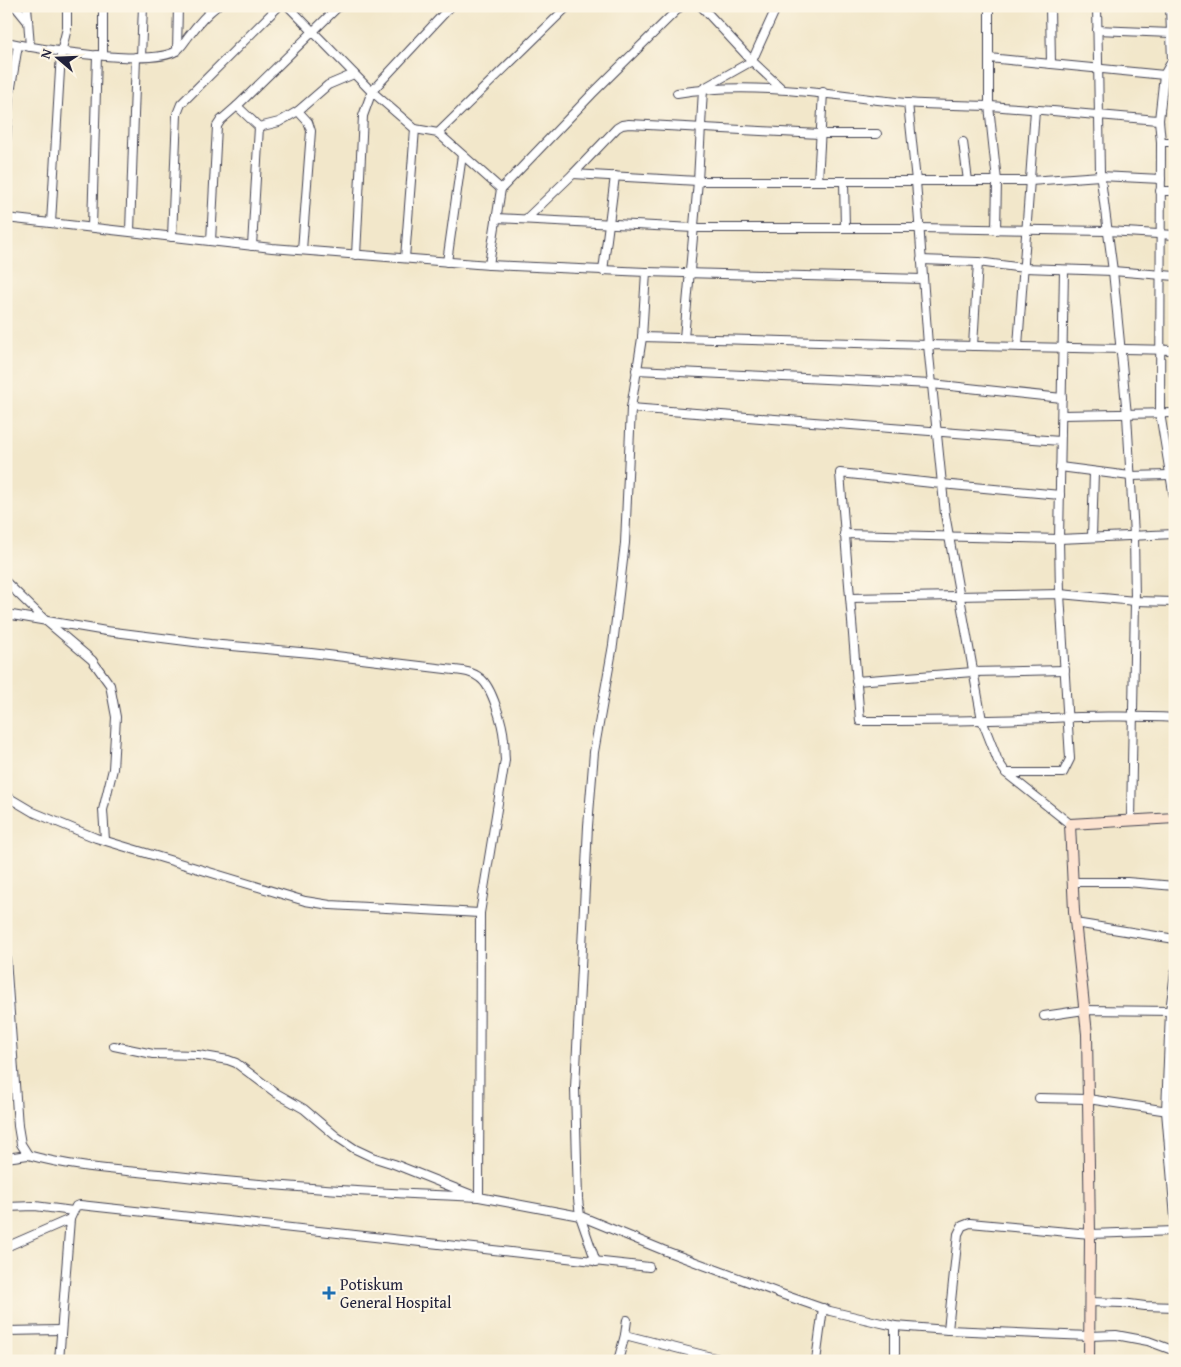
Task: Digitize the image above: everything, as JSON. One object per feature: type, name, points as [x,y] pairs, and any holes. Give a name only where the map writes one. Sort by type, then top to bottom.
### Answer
[{"type":"street","points":[[16,6],[28,22]]},
{"type":"street","points":[[27,6],[30,47]]},
{"type":"street","points":[[51,222],[61,53],[67,28],[67,6]]},
{"type":"street","points":[[92,227],[103,6]]},
{"type":"street","points":[[130,231],[138,57],[143,6]]},
{"type":"street","points":[[177,51],[178,6]]},
{"type":"street","points":[[6,42],[61,53],[138,57],[166,55],[177,51],[206,14],[217,6]]},
{"type":"street","points":[[172,237],[177,114],[181,104],[279,6]]},
{"type":"street","points":[[288,6],[354,74],[415,129],[438,133],[501,189]]},
{"type":"street","points":[[211,241],[217,126],[339,6]]},
{"type":"street","points":[[356,255],[363,116],[372,91],[451,6]]},
{"type":"street","points":[[438,133],[568,6]]},
{"type":"street","points":[[489,265],[501,189],[592,94],[681,6]]},
{"type":"street","points":[[701,6],[752,61],[782,89]]},
{"type":"street","points":[[703,89],[752,61],[777,6]]},
{"type":"street","points":[[989,6],[989,106],[996,181],[996,230]]},
{"type":"street","points":[[1050,6],[1051,64]]},
{"type":"street","points":[[1097,6],[1100,176],[1113,271],[1127,415],[1134,535],[1135,601],[1131,820]]},
{"type":"street","points":[[1170,6],[1173,61],[1164,75],[1159,120],[1161,142],[1160,413],[1175,504]]},
{"type":"street","points":[[1098,30],[1171,33]]},
{"type":"street","points":[[6,142],[9,99],[18,45]]},
{"type":"street","points":[[989,58],[1164,75]]},
{"type":"street","points":[[259,127],[279,122],[298,111],[328,85],[354,74]]},
{"type":"street","points":[[684,338],[698,180],[703,89]]},
{"type":"street","points":[[677,93],[703,89],[782,89],[823,92],[908,103],[989,106],[1159,120]]},
{"type":"street","points":[[818,181],[823,92]]},
{"type":"street","points":[[908,103],[941,484],[959,597],[982,720],[998,761],[1006,773],[1070,824],[1175,818]]},
{"type":"street","points":[[237,106],[259,127],[252,246]]},
{"type":"street","points":[[1018,346],[1034,110]]},
{"type":"street","points":[[298,111],[308,122],[311,131],[302,250]]},
{"type":"street","points":[[526,219],[622,125],[820,134],[877,134]]},
{"type":"street","points":[[405,258],[415,129]]},
{"type":"street","points":[[963,142],[968,181]]},
{"type":"street","points":[[1161,142],[1175,142]]},
{"type":"street","points":[[447,262],[462,155]]},
{"type":"street","points":[[574,174],[698,180],[1030,181],[1100,176],[1160,179]]},
{"type":"street","points":[[603,271],[615,176]]},
{"type":"street","points":[[844,181],[845,228]]},
{"type":"street","points":[[1160,191],[1175,192]]},
{"type":"street","points":[[6,218],[252,246],[489,265],[603,271],[923,278]]},
{"type":"street","points":[[496,218],[694,228],[919,228],[1175,235]]},
{"type":"street","points":[[921,260],[978,262],[1024,268],[1113,271],[1175,276]]},
{"type":"street","points":[[973,346],[978,262]]},
{"type":"street","points":[[1006,773],[1063,773],[1070,759],[1060,594],[1059,539],[1064,270]]},
{"type":"street","points":[[596,1262],[580,1216],[575,1088],[588,826],[594,752],[613,645],[625,543],[631,408],[642,337],[646,272]]},
{"type":"street","points":[[642,337],[1175,350]]},
{"type":"street","points":[[636,370],[932,384],[1062,398]]},
{"type":"street","points":[[631,408],[1060,441]]},
{"type":"street","points":[[1062,415],[1175,413]]},
{"type":"street","points":[[1060,467],[1130,476],[1170,475]]},
{"type":"street","points":[[1092,537],[1094,472]]},
{"type":"street","points":[[1060,495],[840,473],[860,721],[982,720],[1068,716],[1175,718]]},
{"type":"street","points":[[844,534],[1059,539],[1175,534]]},
{"type":"street","points":[[6,582],[46,621],[92,660],[110,685],[116,717],[113,769],[103,810],[105,840]]},
{"type":"street","points":[[850,598],[1060,594],[1135,601],[1175,602]]},
{"type":"street","points":[[6,614],[106,631],[469,672],[481,678],[489,688],[504,738],[504,760],[480,913],[479,1197]]},
{"type":"street","points":[[856,681],[973,672],[1064,670]]},
{"type":"street","points":[[6,796],[33,812],[105,840],[313,902],[330,906],[480,913]]},
{"type":"street","points":[[1070,824],[1075,923],[1087,1034],[1090,1234],[1089,1361]]},
{"type":"street","points":[[1073,882],[1127,882],[1175,886]]},
{"type":"street","points":[[1075,923],[1175,939]]},
{"type":"street","points":[[6,958],[18,1126],[21,1144],[28,1155]]},
{"type":"street","points":[[1175,972],[1166,1111],[1175,1218]]},
{"type":"street","points":[[1044,1016],[1084,1010],[1172,1011]]},
{"type":"street","points":[[114,1046],[153,1054],[198,1055],[236,1063],[276,1092],[304,1108],[337,1137],[355,1149],[372,1158],[394,1164],[479,1197]]},
{"type":"street","points":[[1039,1098],[1088,1099],[1175,1112]]},
{"type":"street","points":[[6,1158],[28,1155],[56,1163],[211,1180],[346,1191],[479,1197],[580,1216],[663,1250],[823,1308],[895,1326],[1089,1336],[1116,1335],[1175,1351]]},
{"type":"street","points":[[59,1361],[71,1215],[76,1206],[80,1204],[649,1267]]},
{"type":"street","points":[[6,1207],[35,1206],[71,1215]]},
{"type":"street","points":[[6,1247],[71,1215]]},
{"type":"street","points":[[948,1330],[958,1234],[962,1226],[970,1223],[1090,1234],[1175,1231]]},
{"type":"street","points":[[1089,1302],[1122,1302],[1145,1306],[1175,1307]]},
{"type":"street","points":[[816,1361],[823,1308]]},
{"type":"street","points":[[618,1361],[627,1320]]},
{"type":"street","points":[[895,1326],[895,1361]]},
{"type":"street","points":[[6,1331],[61,1330]]},
{"type":"street","points":[[625,1335],[727,1361]]},
{"type":"place","name":"Potiskum General Hospital","points":[[329,1293]]}]
